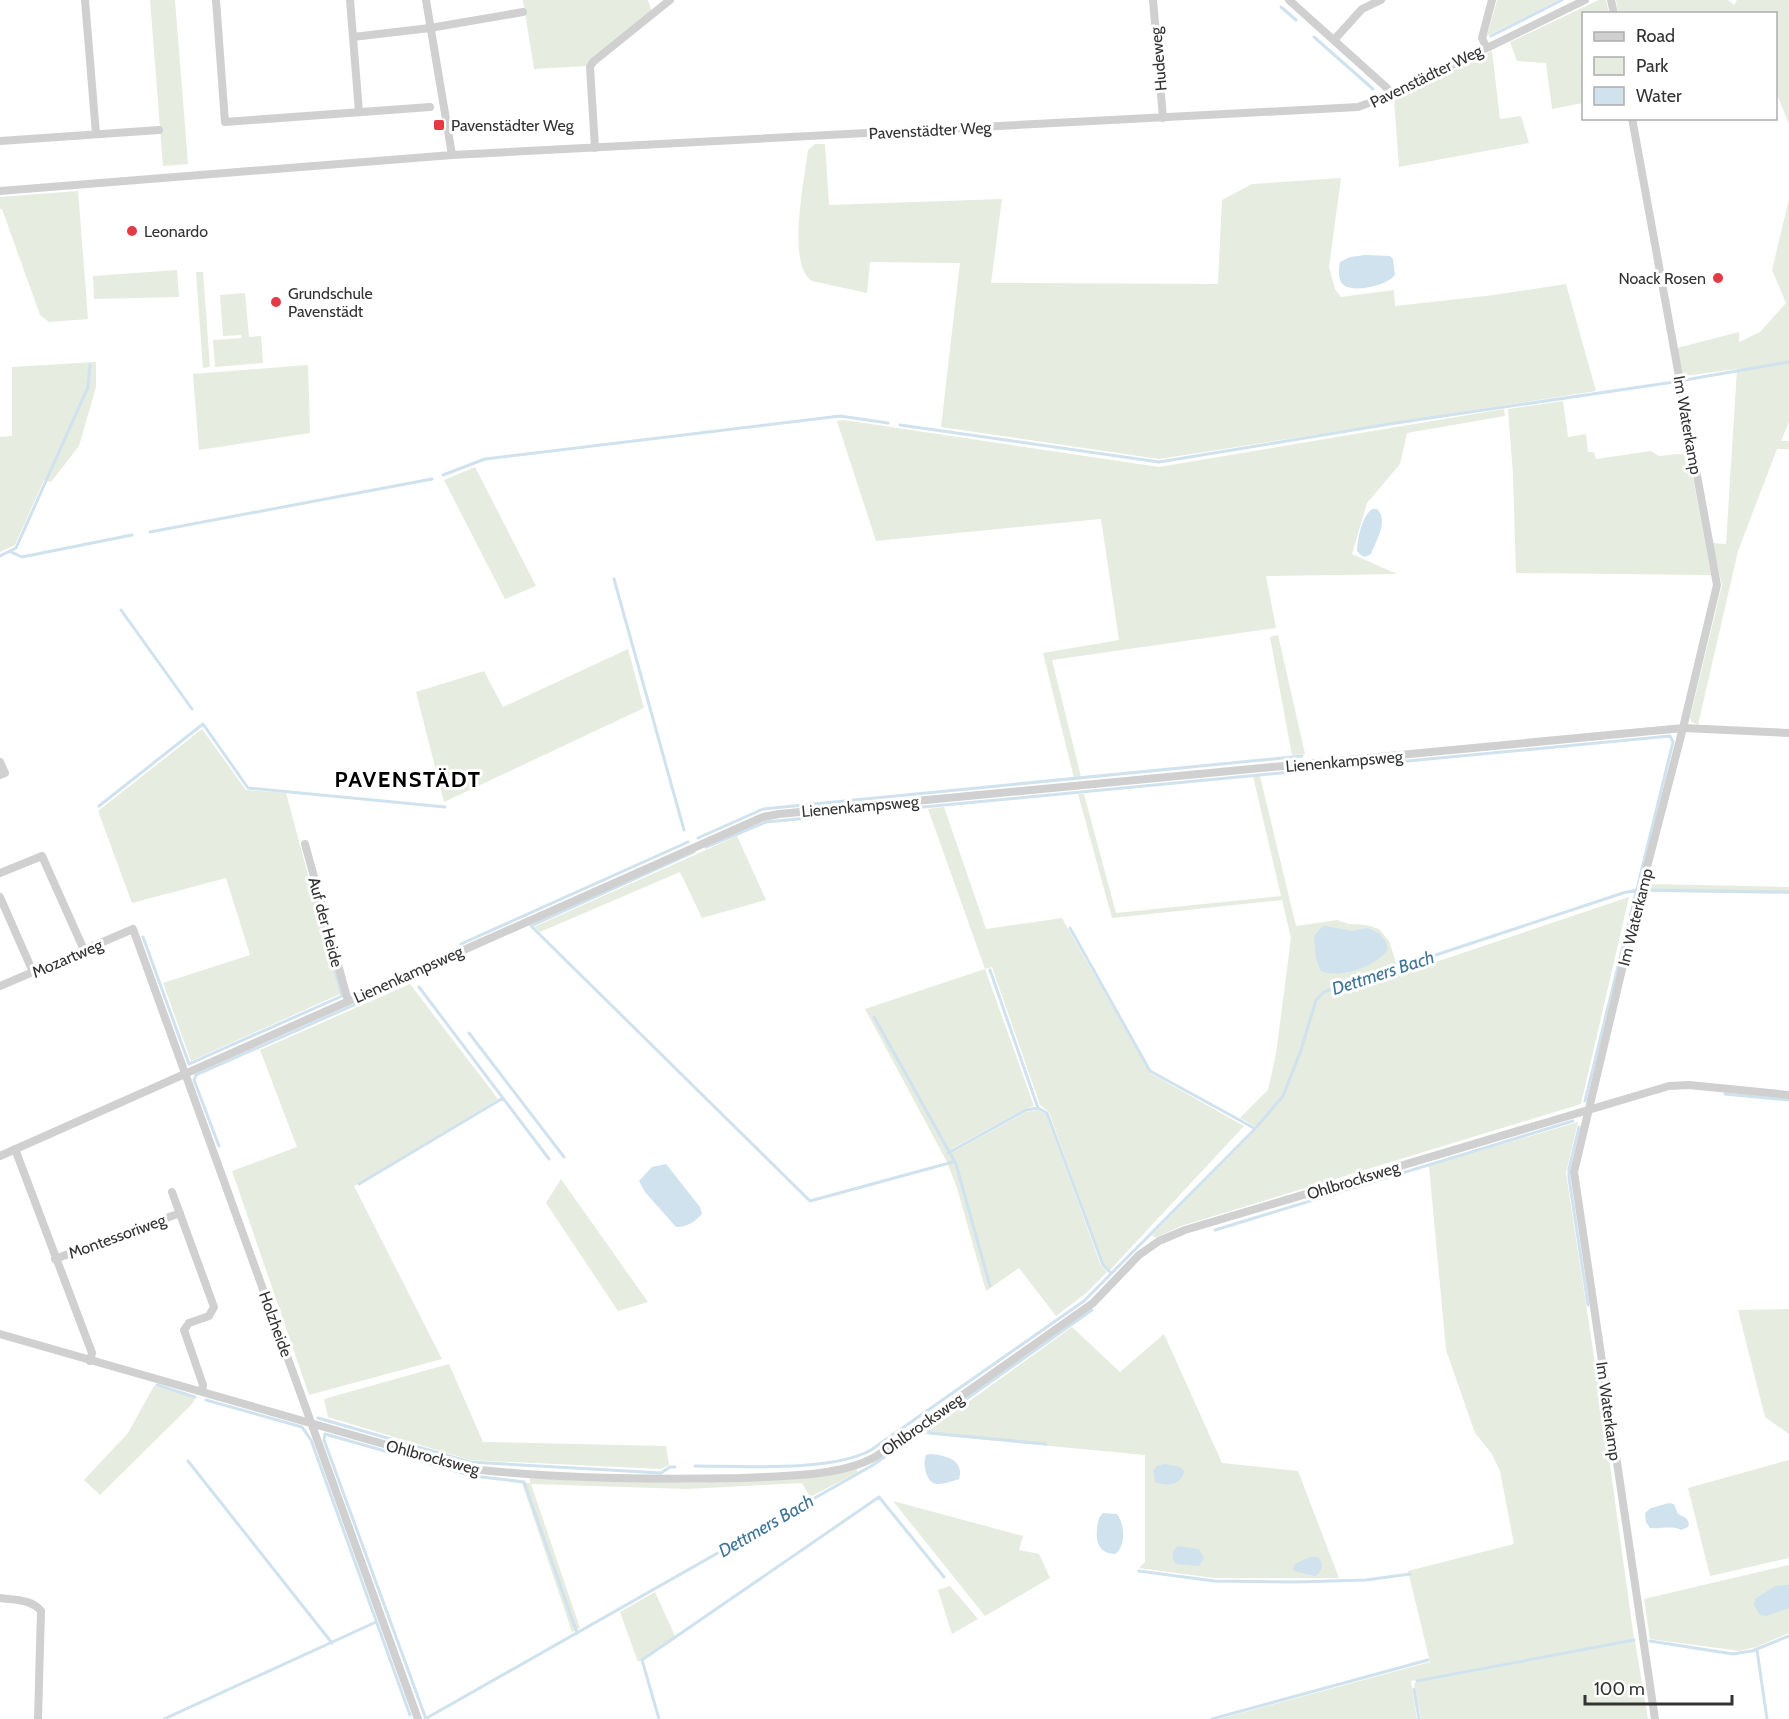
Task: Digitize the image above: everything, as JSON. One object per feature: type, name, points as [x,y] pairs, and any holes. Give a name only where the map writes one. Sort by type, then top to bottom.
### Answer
[{"type":"street","points":[[85,0],[96,134]]},
{"type":"street","points":[[216,0],[225,122],[430,107]]},
{"type":"street","points":[[350,0],[359,112]]},
{"type":"street","points":[[426,0],[452,155]]},
{"type":"street","points":[[596,148],[590,68],[593,62],[670,0]]},
{"type":"street","name":"Hudeweg","points":[[1153,0],[1163,118]]},
{"type":"street","points":[[1289,0],[1387,88],[1391,95]]},
{"type":"street","points":[[1334,40],[1362,9],[1381,0]]},
{"type":"street","points":[[1486,47],[1482,38],[1492,0]]},
{"type":"street","name":"Pavenstädter Weg","points":[[0,191],[452,155],[1358,107],[1391,95],[1585,0]]},
{"type":"street","points":[[353,37],[430,28],[523,12]]},
{"type":"street","name":"Im Waterkamp","points":[[1632,120],[1716,585],[1574,1172],[1655,1719]]},
{"type":"street","points":[[0,141],[159,130]]},
{"type":"street","name":"Lienenkampsweg","points":[[0,1156],[763,817],[1683,728],[1789,733]]},
{"type":"street","points":[[0,762],[5,773],[0,775]]},
{"type":"street","name":"Auf der Heide","points":[[305,844],[348,1001]]},
{"type":"street","points":[[0,873],[42,856],[84,950]]},
{"type":"street","points":[[0,897],[33,972]]},
{"type":"street","name":"Mozartweg","points":[[0,986],[134,929]]},
{"type":"street","name":"Holzheide","points":[[134,929],[418,1719]]},
{"type":"street","name":"Ohlbrocksweg","points":[[0,1334],[471,1469],[666,1480],[793,1476],[848,1467],[875,1457],[1093,1303],[1139,1255],[1159,1241],[1185,1230],[1669,1086],[1689,1085],[1789,1095]]},
{"type":"street","name":"Montessoriweg","points":[[15,1149],[92,1353],[90,1361]]},
{"type":"street","name":"Montessoriweg","points":[[172,1192],[214,1307],[209,1316],[189,1323],[184,1330],[203,1385],[202,1392]]},
{"type":"street","name":"Montessoriweg","points":[[55,1258],[180,1213]]},
{"type":"street","points":[[0,1598],[29,1602],[37,1605],[41,1611],[38,1719]]},
{"type":"green space","points":[[150,0],[175,0],[188,164],[163,166]]},
{"type":"green space","points":[[523,0],[648,0],[652,12],[586,66],[534,69]]},
{"type":"green space","points":[[1497,0],[1558,0],[1487,36]]},
{"type":"green space","points":[[1599,0],[1606,0],[1609,12],[1582,12],[1582,103],[1552,109],[1546,63],[1517,61],[1510,42]]},
{"type":"green space","points":[[1616,0],[1728,0],[1734,5],[1737,0],[1789,0],[1789,124],[1777,94],[1777,12],[1618,12]]},
{"type":"green space","points":[[1492,51],[1500,119],[1521,116],[1529,143],[1399,167],[1394,100]]},
{"type":"green space","points":[[815,144],[825,144],[829,205],[1002,199],[991,283],[1218,284],[1222,200],[1252,184],[1341,178],[1329,267],[1335,289],[1341,297],[1394,290],[1395,306],[1566,284],[1596,391],[1159,459],[941,427],[960,263],[870,262],[867,293],[812,281],[804,272],[800,258],[799,220],[808,150]]},
{"type":"green space","points":[[78,191],[88,319],[49,322],[40,315],[2,209],[0,209],[0,197]]},
{"type":"green space","points":[[1789,199],[1789,422],[1781,441],[1789,441],[1789,449],[1777,449],[1738,551],[1698,725],[1690,718],[1722,585],[1712,543],[1726,544],[1737,369],[1683,376],[1677,348],[1739,332],[1739,342],[1760,332],[1786,303],[1772,270]]},
{"type":"green space","points":[[177,270],[179,297],[94,299],[93,276]]},
{"type":"green space","points":[[196,272],[203,272],[210,367],[203,368]]},
{"type":"green space","points":[[245,293],[249,337],[261,336],[263,363],[215,367],[213,340],[242,338],[241,335],[223,336],[220,295]]},
{"type":"green space","points":[[96,362],[96,387],[79,446],[51,482],[44,480],[15,545],[0,552],[0,437],[12,436],[12,367]]},
{"type":"green space","points":[[308,365],[310,433],[199,450],[193,374]]},
{"type":"green space","points":[[1563,401],[1568,437],[1586,434],[1588,452],[1594,452],[1596,459],[1651,451],[1659,456],[1689,455],[1711,575],[1516,573],[1513,474],[1508,409]]},
{"type":"green space","points":[[1504,409],[1505,416],[1407,433],[1400,464],[1367,503],[1352,554],[1397,574],[1266,576],[1276,628],[1052,660],[1081,777],[1074,778],[1043,653],[1119,640],[1101,519],[876,541],[837,421],[844,420],[1159,467]]},
{"type":"green space","points":[[475,467],[536,586],[505,599],[444,480]]},
{"type":"green space","points":[[1278,635],[1305,754],[1292,755],[1270,637]]},
{"type":"green space","points":[[628,649],[644,708],[444,802],[416,692],[484,671],[503,707]]},
{"type":"green space","points":[[202,729],[246,790],[286,793],[340,994],[191,1061],[163,983],[250,955],[226,878],[132,903],[98,811]]},
{"type":"green space","points":[[1253,776],[1260,776],[1296,926],[1337,920],[1379,929],[1389,941],[1400,974],[1629,897],[1581,1104],[1181,1226],[1155,1238],[1152,1235],[1258,1128],[1240,1118],[1268,1090],[1276,1054],[1291,938],[1282,900],[1112,918],[1078,794],[1084,794],[1116,913],[1281,896]]},
{"type":"green space","points":[[944,807],[986,929],[1062,918],[1150,1073],[1244,1126],[1110,1270],[1103,1264],[1049,1112],[1040,1105],[992,967],[985,969],[928,809]]},
{"type":"green space","points":[[737,836],[766,900],[702,918],[680,872],[540,932],[534,927]]},
{"type":"green space","points":[[1650,884],[1789,887],[1789,894],[1649,892]]},
{"type":"green space","points":[[985,969],[1034,1106],[951,1149],[953,1152],[1026,1112],[1038,1110],[1046,1114],[1101,1266],[1107,1272],[1085,1294],[1056,1316],[1019,1268],[986,1291],[957,1188],[947,1162],[865,1009]]},
{"type":"green space","points":[[410,984],[498,1099],[354,1186],[442,1359],[309,1395],[232,1171],[297,1147],[260,1050]]},
{"type":"green space","points":[[1578,1122],[1566,1173],[1634,1639],[1411,1681],[1417,1719],[1219,1719],[1430,1662],[1408,1571],[1514,1544],[1500,1471],[1492,1454],[1475,1433],[1446,1350],[1429,1166]]},
{"type":"green space","points":[[561,1179],[648,1302],[618,1311],[546,1203]]},
{"type":"green space","points":[[1789,1309],[1789,1434],[1765,1417],[1738,1310]]},
{"type":"green space","points":[[1072,1327],[1120,1372],[1164,1334],[1222,1463],[1298,1471],[1339,1578],[1214,1578],[1139,1568],[1145,1562],[1145,1455],[924,1434]]},
{"type":"green space","points":[[449,1364],[483,1442],[666,1446],[669,1465],[661,1469],[470,1460],[328,1417],[324,1399]]},
{"type":"green space","points":[[154,1386],[195,1398],[193,1403],[100,1495],[84,1480],[128,1433]]},
{"type":"green space","points":[[1789,1460],[1789,1558],[1710,1576],[1688,1488]]},
{"type":"green space","points":[[856,1468],[858,1472],[810,1497],[802,1483],[687,1489],[531,1484],[580,1628],[572,1632],[522,1483],[530,1483],[530,1477],[687,1483],[793,1479]]},
{"type":"green space","points":[[893,1501],[1023,1536],[1019,1550],[1039,1554],[1050,1578],[985,1616]]},
{"type":"green space","points":[[1789,1565],[1789,1633],[1740,1651],[1650,1639],[1644,1599]]},
{"type":"green space","points":[[950,1586],[978,1619],[952,1634],[938,1590]]},
{"type":"green space","points":[[655,1592],[675,1636],[638,1662],[620,1612]]},
{"type":"green space","points":[[1635,1641],[1648,1719],[1421,1719],[1414,1683]]},
{"type":"water","points":[[1390,256],[1393,259],[1395,275],[1384,283],[1368,288],[1345,286],[1339,277],[1340,262],[1350,257]]},
{"type":"water","points":[[1372,509],[1377,509],[1382,525],[1371,554],[1365,557],[1357,551],[1358,540],[1363,523]]},
{"type":"water","points":[[1325,926],[1352,931],[1368,928],[1379,933],[1386,942],[1388,950],[1375,962],[1357,970],[1338,973],[1321,971],[1316,959],[1314,936]]},
{"type":"water","points":[[666,1164],[700,1207],[702,1214],[684,1226],[676,1227],[645,1192],[639,1181],[652,1167]]},
{"type":"water","points":[[926,1455],[947,1457],[956,1463],[959,1467],[959,1479],[941,1484],[931,1481],[926,1473],[925,1463]]},
{"type":"water","points":[[1165,1464],[1180,1467],[1184,1471],[1183,1476],[1177,1482],[1164,1484],[1155,1482],[1153,1471],[1157,1466]]},
{"type":"water","points":[[1669,1503],[1674,1504],[1678,1514],[1686,1518],[1689,1523],[1688,1527],[1681,1530],[1670,1527],[1650,1528],[1646,1522],[1645,1513],[1651,1508]]},
{"type":"water","points":[[1103,1513],[1117,1514],[1122,1523],[1123,1540],[1115,1554],[1103,1550],[1098,1542],[1099,1518]]},
{"type":"water","points":[[1178,1546],[1199,1549],[1204,1558],[1199,1566],[1176,1564],[1172,1554]]},
{"type":"water","points":[[1310,1557],[1318,1557],[1321,1562],[1322,1567],[1318,1574],[1315,1576],[1294,1571],[1295,1564]]},
{"type":"water","points":[[1789,1585],[1789,1608],[1766,1616],[1760,1615],[1754,1605],[1755,1599],[1775,1586]]},
{"type":"waterway","points":[[1491,36],[1562,0]]},
{"type":"waterway","points":[[1281,7],[1296,20]]},
{"type":"waterway","points":[[1314,37],[1373,89]]},
{"type":"waterway","points":[[1685,380],[1789,362]]},
{"type":"waterway","points":[[0,556],[16,548],[88,387],[90,365]]},
{"type":"waterway","points":[[900,425],[1159,462],[1396,423],[1674,382]]},
{"type":"waterway","points":[[443,475],[485,459],[840,416],[888,423]]},
{"type":"waterway","points":[[150,532],[432,479]]},
{"type":"waterway","points":[[11,552],[22,557],[132,535]]},
{"type":"waterway","points":[[614,579],[684,830]]},
{"type":"waterway","points":[[121,610],[192,709]]},
{"type":"waterway","points":[[99,806],[203,724],[248,788],[445,807]]},
{"type":"waterway","points":[[706,847],[766,822],[1670,736],[1673,742],[1585,1101]]},
{"type":"waterway","points":[[698,838],[763,809],[1302,756]]},
{"type":"waterway","points":[[461,944],[688,842]]},
{"type":"waterway","points":[[694,852],[531,926],[810,1201],[953,1162]]},
{"type":"waterway","name":"Dettmers Bach","points":[[695,1466],[810,1465],[834,1462],[871,1450],[1084,1301],[1255,1129],[1283,1096],[1301,1050],[1316,1000],[1324,992],[1637,890]]},
{"type":"waterway","name":"Dettmers Bach","points":[[1644,890],[1789,892]]},
{"type":"waterway","points":[[143,937],[189,1064],[342,996],[314,894]]},
{"type":"waterway","points":[[1070,928],[1150,1071],[1254,1128]]},
{"type":"waterway","points":[[990,970],[1038,1108]]},
{"type":"waterway","points":[[219,1146],[194,1080],[196,1075],[408,981]]},
{"type":"waterway","points":[[419,987],[549,1159]]},
{"type":"waterway","points":[[874,1017],[956,1164],[990,1286]]},
{"type":"waterway","points":[[469,1033],[564,1157]]},
{"type":"waterway","points":[[1725,1094],[1789,1100]]},
{"type":"waterway","points":[[359,1184],[503,1098]]},
{"type":"waterway","points":[[948,1153],[1026,1110],[1038,1108],[1047,1113],[1103,1265],[1111,1273]]},
{"type":"waterway","points":[[1215,1230],[1573,1121]]},
{"type":"waterway","points":[[1579,1127],[1569,1178],[1588,1305]]},
{"type":"waterway","name":"Dettmers Bach","points":[[425,1719],[873,1465],[1092,1310]]},
{"type":"waterway","points":[[157,1385],[195,1397]]},
{"type":"waterway","points":[[206,1400],[302,1427],[311,1440],[410,1715]]},
{"type":"waterway","points":[[318,1418],[470,1462],[661,1473],[670,1467],[675,1467]]},
{"type":"waterway","points":[[927,1428],[930,1433],[1046,1444]]},
{"type":"waterway","points":[[426,1719],[324,1440],[325,1434],[473,1476],[524,1482],[577,1633]]},
{"type":"waterway","points":[[188,1461],[332,1643]]},
{"type":"waterway","points":[[659,1719],[642,1660],[879,1497],[944,1577]]},
{"type":"waterway","points":[[1139,1571],[1214,1581],[1296,1582],[1366,1580],[1410,1574]]},
{"type":"waterway","points":[[164,1719],[376,1622]]},
{"type":"waterway","points":[[1650,1641],[1733,1654],[1752,1651],[1789,1636]]},
{"type":"waterway","points":[[1417,1681],[1634,1640]]},
{"type":"waterway","points":[[1757,1650],[1767,1719]]},
{"type":"waterway","points":[[1212,1719],[1428,1660]]},
{"type":"waterway","points":[[1414,1689],[1419,1719]]},
{"type":"place","name":"Pavenstädter Weg","points":[[439,125]]},
{"type":"place","name":"Leonardo","points":[[132,231]]},
{"type":"place","name":"Noack Rosen","points":[[1718,278]]},
{"type":"place","name":"Grundschule Pavenstädt","points":[[276,302]]},
{"type":"district","name":"PAVENSTÄDT","points":[[408,779]]}]
